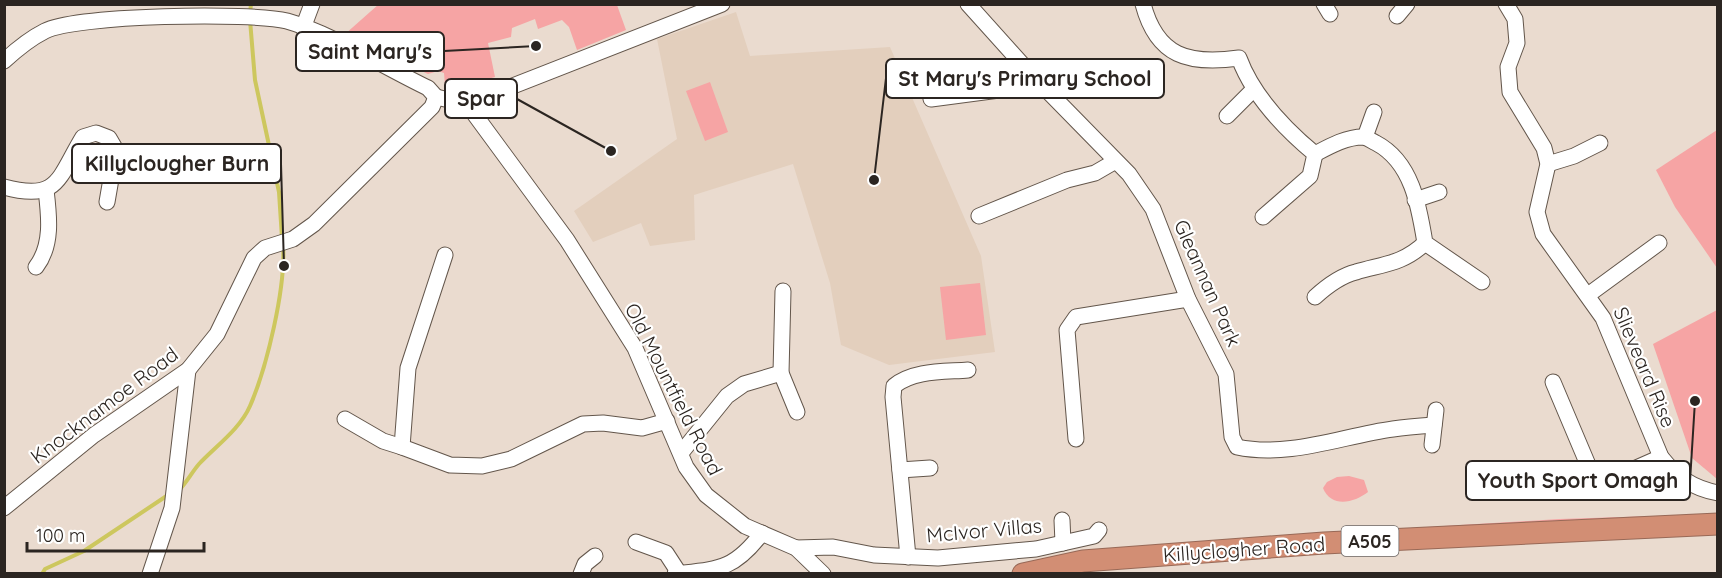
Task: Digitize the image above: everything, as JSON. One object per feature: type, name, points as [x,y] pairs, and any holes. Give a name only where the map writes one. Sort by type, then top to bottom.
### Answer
[{"type":"highway","name":"Killyclogher Road","points":[[1023,573],[1083,561],[1312,544],[1718,524]]},
{"type":"street","points":[[303,28],[312,4]]},
{"type":"street","name":"Gleannan Park","points":[[969,4],[1030,73],[1114,162],[1129,174],[1153,209],[1188,299],[1226,374],[1232,437],[1237,447],[1267,450],[1302,447],[1435,418],[1432,445]]},
{"type":"street","points":[[1143,4],[1154,34],[1169,49],[1196,61],[1239,58],[1246,79],[1296,138],[1315,154]]},
{"type":"street","points":[[1397,16],[1407,4]]},
{"type":"street","points":[[1506,4],[1515,19],[1516,43],[1508,67],[1510,92],[1544,148],[1548,164],[1574,156],[1600,143]]},
{"type":"street","points":[[4,61],[46,30],[94,21],[161,11],[258,18],[287,21],[428,88],[436,97],[467,105],[721,5]]},
{"type":"street","points":[[931,99],[999,90],[1030,73]]},
{"type":"street","points":[[1227,116],[1254,89]]},
{"type":"street","name":"Knocknamoe Road","points":[[4,508],[94,435],[188,370],[217,334],[254,258],[265,248],[293,238],[314,224],[432,107],[436,97]]},
{"type":"street","name":"Old Mountfield Road","points":[[467,105],[567,240],[635,348],[681,453],[706,495],[731,518],[796,548]]},
{"type":"street","points":[[1365,137],[1374,112]]},
{"type":"street","points":[[4,187],[41,193],[53,186],[83,137],[96,133],[110,138],[116,150],[107,202]]},
{"type":"street","points":[[1315,154],[1341,141],[1365,137],[1385,148],[1407,172],[1425,243],[1482,282]]},
{"type":"street","points":[[1263,217],[1310,176],[1315,154]]},
{"type":"street","points":[[979,216],[1066,180],[1095,173],[1114,162]]},
{"type":"street","name":"Slieveard Rise","points":[[1548,164],[1537,212],[1543,234],[1604,318],[1661,457],[1674,474],[1688,484],[1718,493]]},
{"type":"street","points":[[36,267],[42,260],[48,234],[46,190]]},
{"type":"street","points":[[1415,200],[1439,192]]},
{"type":"street","points":[[1315,297],[1330,284],[1355,272],[1401,261],[1425,243]]},
{"type":"street","points":[[1588,295],[1659,243]]},
{"type":"street","points":[[402,447],[408,368],[445,255]]},
{"type":"street","points":[[783,291],[781,373],[797,412]]},
{"type":"street","points":[[1076,439],[1066,330],[1076,317],[1188,299]]},
{"type":"street","points":[[150,573],[173,501],[188,370]]},
{"type":"street","name":"McIvor Villas","points":[[908,557],[893,397],[894,386],[908,376],[968,370]]},
{"type":"street","points":[[681,453],[727,396],[744,384],[781,373]]},
{"type":"street","points":[[1553,382],[1594,479],[1602,483],[1661,457]]},
{"type":"street","points":[[345,419],[383,441],[450,465],[482,466],[511,459],[583,424],[603,423],[619,427],[642,428],[667,421]]},
{"type":"street","points":[[900,470],[930,468]]},
{"type":"street","name":"McIvor Villas","points":[[1062,520],[1063,543]]},
{"type":"street","name":"McIvor Villas","points":[[796,548],[833,547],[874,555],[938,558],[1025,550],[1094,536],[1099,530]]},
{"type":"street","points":[[636,542],[666,553],[677,573],[720,569],[746,555],[762,534]]},
{"type":"street","points":[[796,548],[823,573]]},
{"type":"street","points":[[581,573],[585,564],[595,556]]},
{"type":"shaded area","points":[[379,4],[617,5],[626,30],[577,50],[569,27],[562,20],[538,29],[535,19],[512,28],[511,37],[488,43],[495,77],[461,87],[445,85],[444,73],[438,71],[428,74],[344,35]]},
{"type":"shaded area","points":[[736,12],[750,56],[890,47],[981,256],[995,352],[889,365],[841,345],[830,283],[793,164],[694,195],[695,240],[650,246],[641,223],[593,242],[574,211],[677,139],[657,39]]},
{"type":"shaded area","points":[[710,82],[728,132],[705,141],[686,91]]},
{"type":"shaded area","points":[[1717,130],[1717,268],[1675,207],[1656,170]]},
{"type":"shaded area","points":[[980,283],[986,335],[946,340],[940,287]]},
{"type":"shaded area","points":[[1717,310],[1717,479],[1692,458],[1653,344]]},
{"type":"shaded area","points":[[1349,476],[1364,480],[1368,492],[1350,501],[1331,499],[1323,488],[1327,482],[1337,477]]},
{"type":"shaded area","points":[[1717,514],[1329,533],[1559,519]]},
{"type":"waterway","points":[[250,13],[251,4]]},
{"type":"waterway","points":[[250,20],[255,80],[279,192],[282,238]]},
{"type":"waterway","points":[[180,489],[199,464],[234,430],[250,406],[263,370],[274,327],[282,282],[283,245]]},
{"type":"waterway","points":[[42,574],[45,569],[84,551],[168,495]]},
{"type":"place","name":"Saint Mary's","points":[[536,46]]},
{"type":"place","name":"Spar","points":[[611,151]]},
{"type":"place","name":"St Mary's Primary School","points":[[874,180]]},
{"type":"place","name":"Killyclougher Burn","points":[[284,266]]},
{"type":"place","name":"Youth Sport Omagh","points":[[1695,401]]}]
